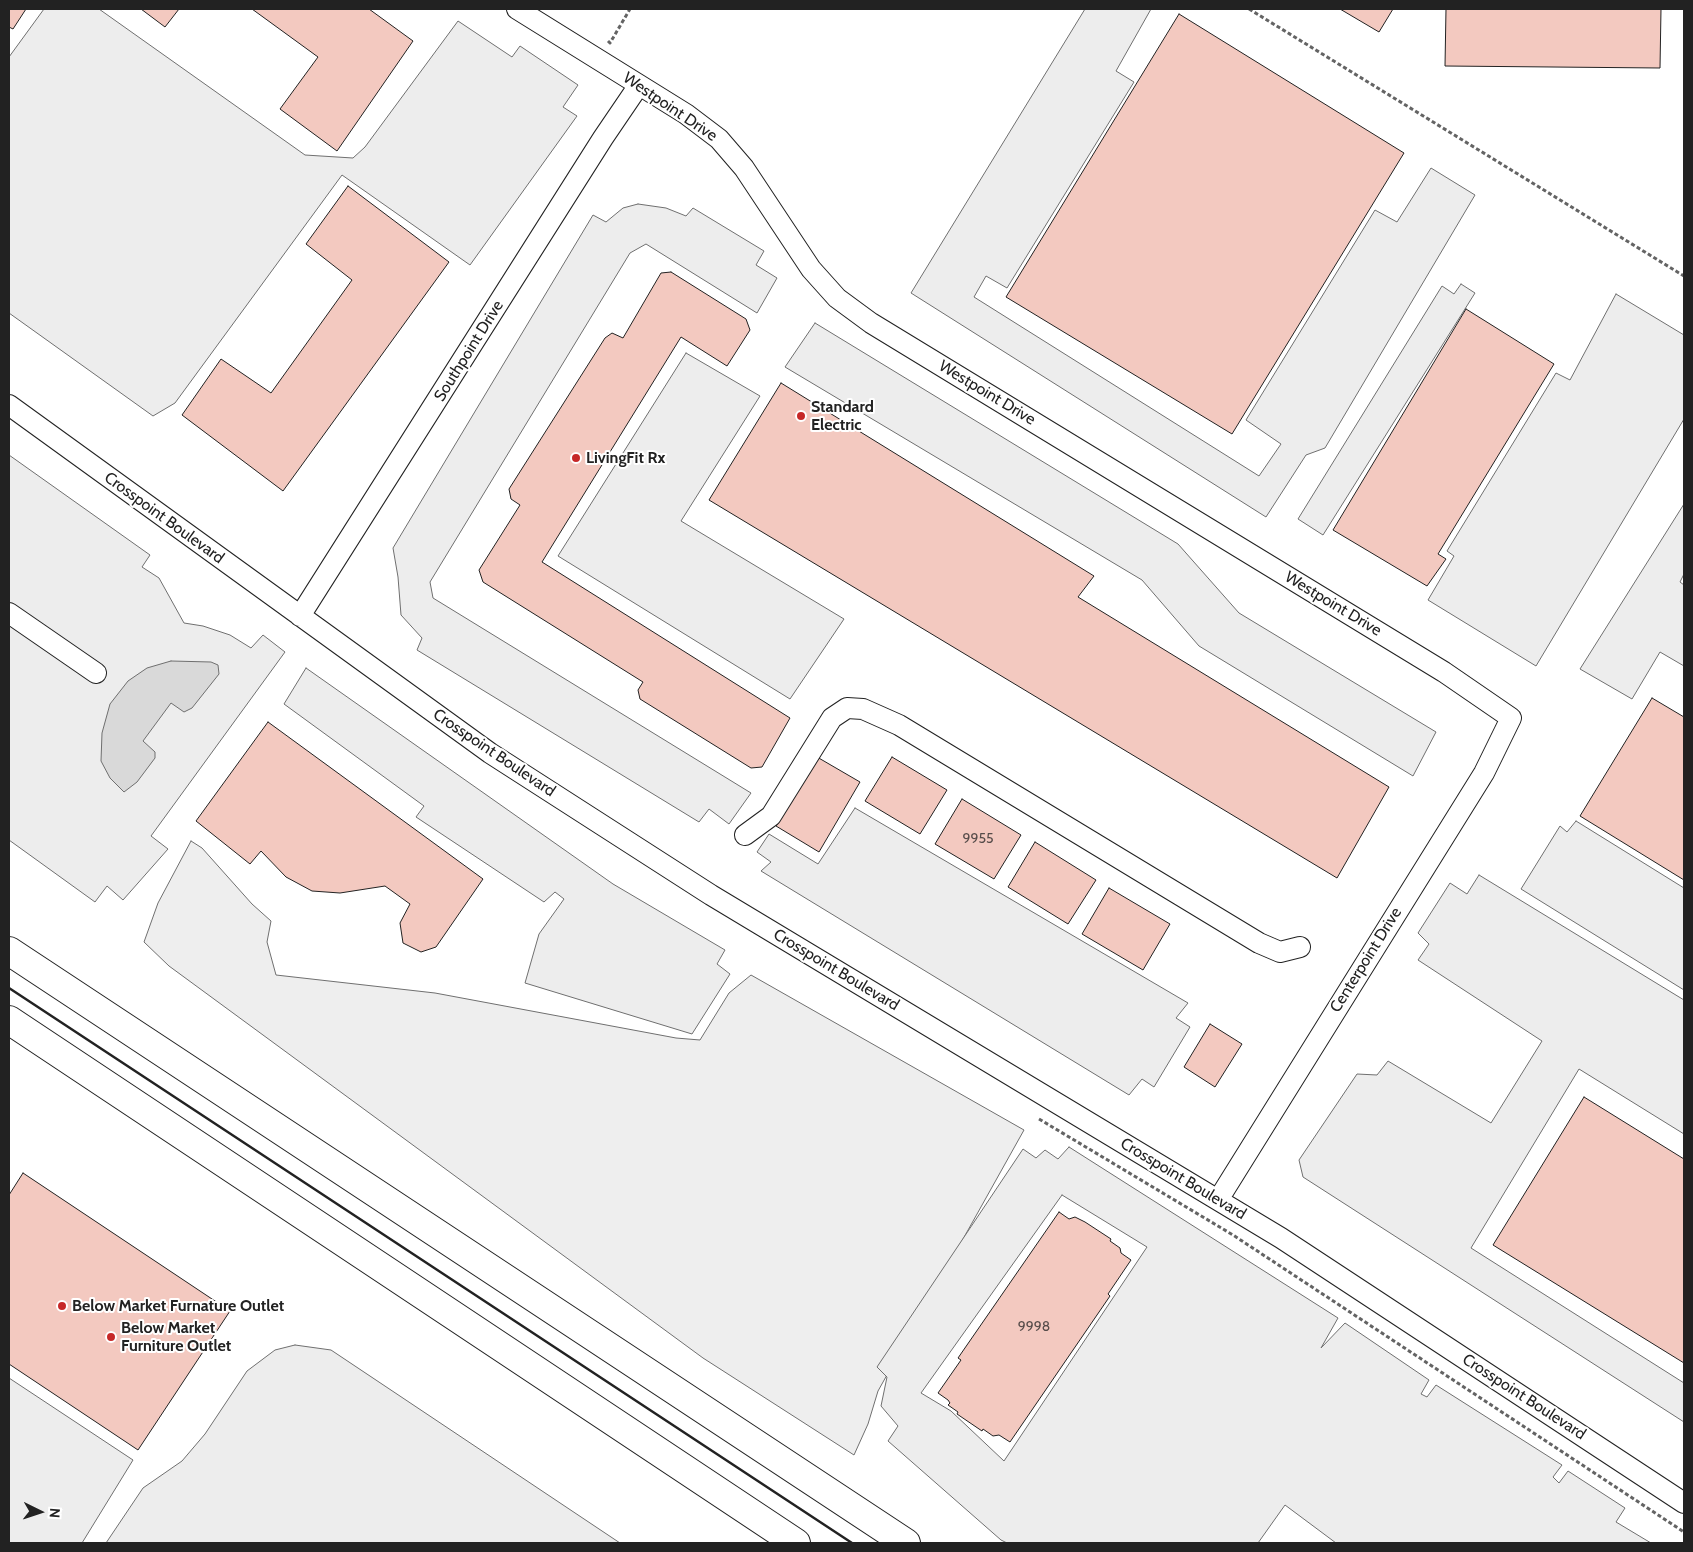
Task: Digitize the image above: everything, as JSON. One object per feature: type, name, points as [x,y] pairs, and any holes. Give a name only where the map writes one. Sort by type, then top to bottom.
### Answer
[{"type":"highway","points":[[9,951],[906,1543]]},
{"type":"highway","points":[[9,1020],[796,1543]]},
{"type":"street","name":"Westpoint Drive","points":[[517,9],[686,114],[719,139],[744,168],[811,269],[837,298],[871,323],[1235,543],[1444,672],[1511,718]]},
{"type":"street","name":"Southpoint Drive","points":[[300,616],[638,85]]},
{"type":"street","name":"Crosspoint Boulevard","points":[[9,405],[490,753],[711,896],[1281,1238],[1684,1503]]},
{"type":"street","points":[[9,613],[96,673]]},
{"type":"street","points":[[745,835],[771,816],[832,718],[848,708],[862,709],[900,726],[1259,943],[1280,952],[1300,947]]},
{"type":"street","name":"Centerpoint Drive","points":[[1218,1200],[1484,773],[1511,718]]},
{"type":"path","points":[[610,43],[630,9]]},
{"type":"path","points":[[1249,9],[1684,276]]},
{"type":"path","points":[[1039,1118],[1233,1235],[1684,1532]]},
{"type":"shaded area","points":[[44,9],[99,9],[305,155],[353,158],[365,147],[458,21],[512,57],[520,46],[578,85],[563,107],[577,116],[470,265],[342,175],[175,403],[153,416],[9,313],[9,57]]},
{"type":"shaded area","points":[[1085,9],[1151,9],[1116,71],[1134,82],[1007,288],[986,276],[974,297],[1259,476],[1281,444],[1246,420],[1375,210],[1397,222],[1431,168],[1475,195],[1325,448],[1306,455],[1266,517],[911,293]]},
{"type":"shaded area","points":[[638,204],[666,208],[686,216],[693,208],[764,251],[756,265],[777,278],[757,313],[646,244],[630,253],[430,582],[433,598],[751,793],[729,824],[709,809],[699,822],[417,650],[422,638],[401,615],[398,577],[393,548],[593,215],[606,222],[623,208]]},
{"type":"shaded area","points":[[1461,284],[1475,293],[1323,535],[1298,519],[1442,286],[1454,294]]},
{"type":"shaded area","points":[[1616,294],[1684,335],[1684,419],[1536,666],[1428,600],[1454,556],[1447,551],[1556,373],[1570,380]]},
{"type":"shaded area","points":[[815,323],[1178,544],[1239,613],[1436,732],[1413,776],[1199,646],[1142,580],[785,367]]},
{"type":"shaded area","points":[[686,353],[760,396],[681,521],[844,619],[790,699],[558,556]]},
{"type":"shaded area","points":[[9,455],[150,555],[142,567],[159,578],[184,623],[203,626],[230,635],[251,648],[263,635],[285,652],[151,836],[168,849],[123,900],[107,886],[95,902],[9,840]]},
{"type":"shaded area","points":[[1684,504],[1684,574],[1680,582],[1684,585],[1684,666],[1660,652],[1632,699],[1580,669]]},
{"type":"shaded area","points":[[171,661],[211,662],[218,665],[219,674],[192,708],[184,712],[171,703],[143,741],[155,752],[155,758],[137,782],[124,792],[110,778],[101,761],[102,733],[110,704],[128,681],[147,668]]},
{"type":"shaded area","points":[[306,668],[613,884],[725,950],[717,964],[730,974],[692,1034],[525,983],[539,934],[564,899],[555,892],[544,902],[416,817],[424,806],[284,704]]},
{"type":"shaded area","points":[[855,808],[1188,1003],[1176,1018],[1190,1027],[1154,1087],[1142,1079],[1129,1095],[761,871],[771,862],[757,852],[769,834],[818,864]]},
{"type":"shaded area","points":[[1576,821],[1684,888],[1684,990],[1521,889],[1560,826],[1567,832]]},
{"type":"shaded area","points":[[191,841],[202,848],[252,904],[271,921],[267,942],[276,975],[435,993],[676,1038],[700,1040],[729,993],[751,975],[1024,1130],[878,1391],[868,1424],[854,1455],[703,1358],[169,966],[144,942],[158,903]]},
{"type":"shaded area","points":[[1479,875],[1684,1000],[1684,1134],[1579,1069],[1471,1248],[1684,1383],[1684,1422],[1303,1177],[1299,1160],[1357,1074],[1377,1075],[1388,1061],[1491,1123],[1542,1041],[1418,960],[1429,944],[1418,933],[1450,883],[1467,894]]},
{"type":"shaded area","points":[[1069,1147],[1338,1318],[1321,1348],[1345,1323],[1429,1380],[1421,1394],[1427,1397],[1436,1385],[1562,1465],[1553,1477],[1559,1483],[1568,1471],[1625,1508],[1616,1522],[1651,1543],[1336,1543],[1285,1505],[1258,1543],[1007,1543],[1001,1540],[888,1441],[898,1426],[881,1406],[887,1377],[877,1367],[1023,1149],[1036,1158],[1045,1150],[1058,1159]],"holes":[[[1062,1195],[1147,1247],[1004,1461],[951,1411],[921,1393]]]},
{"type":"shaded area","points":[[295,1345],[331,1350],[620,1543],[106,1543],[143,1488],[182,1461],[205,1434],[247,1371],[275,1350]]},
{"type":"shaded area","points":[[9,1378],[133,1460],[82,1543],[9,1543]]},
{"type":"building","points":[[9,9],[26,9],[13,29],[9,27]]},
{"type":"building","points":[[141,9],[179,9],[165,27]]},
{"type":"building","points":[[252,9],[369,9],[413,41],[337,151],[280,109],[318,57]]},
{"type":"building","points":[[1340,9],[1393,9],[1379,32]]},
{"type":"building","points":[[1446,9],[1661,9],[1660,68],[1445,66]]},
{"type":"building","points":[[1179,14],[1404,153],[1232,434],[1006,297]]},
{"type":"building","points":[[348,186],[449,262],[283,491],[182,415],[221,359],[271,393],[352,280],[306,244]]},
{"type":"building","points":[[671,272],[746,319],[750,330],[727,366],[681,337],[542,562],[790,718],[762,767],[751,768],[640,699],[638,690],[643,682],[483,582],[479,570],[520,505],[511,499],[509,489],[605,338],[612,333],[623,338],[661,273]]},
{"type":"building","points":[[1466,309],[1554,364],[1438,554],[1446,559],[1427,586],[1333,530]]},
{"type":"building","points":[[781,383],[1094,576],[1078,597],[1389,787],[1337,878],[709,500]]},
{"type":"building","points":[[1652,698],[1684,717],[1684,880],[1580,816]]},
{"type":"building","points":[[268,722],[483,879],[436,947],[421,952],[403,943],[400,923],[410,904],[385,886],[340,893],[312,891],[286,877],[261,851],[250,864],[196,821]]},
{"type":"building","points":[[817,757],[860,782],[819,852],[776,826]]},
{"type":"building","points":[[892,757],[947,790],[920,834],[865,801]]},
{"type":"building","points":[[962,799],[1021,835],[994,879],[935,844]]},
{"type":"building","points":[[1035,842],[1096,880],[1068,924],[1008,887]]},
{"type":"building","points":[[1109,888],[1170,924],[1143,970],[1082,934]]},
{"type":"building","points":[[1210,1024],[1242,1044],[1215,1087],[1184,1067]]},
{"type":"building","points":[[1584,1097],[1684,1159],[1684,1363],[1493,1245]]},
{"type":"building","name":"Below Market Furniture Outlet","points":[[23,1173],[230,1311],[138,1450],[9,1364],[9,1195]]},
{"type":"building","points":[[1059,1212],[1069,1219],[1075,1217],[1085,1222],[1111,1239],[1110,1241],[1120,1248],[1121,1253],[1131,1260],[1108,1294],[1110,1296],[1010,1442],[999,1435],[993,1436],[983,1429],[982,1431],[957,1414],[958,1412],[948,1405],[950,1403],[948,1400],[938,1393],[961,1360],[958,1358]]},
{"type":"wall","points":[[9,988],[852,1543]]},
{"type":"place","name":"Standard Electric","points":[[801,416]]},
{"type":"place","name":"LivingFit Rx","points":[[576,458]]},
{"type":"place","name":"Below Market Furnature Outlet","points":[[62,1306]]},
{"type":"place","name":"Below Market Furniture Outlet","points":[[111,1337]]}]
